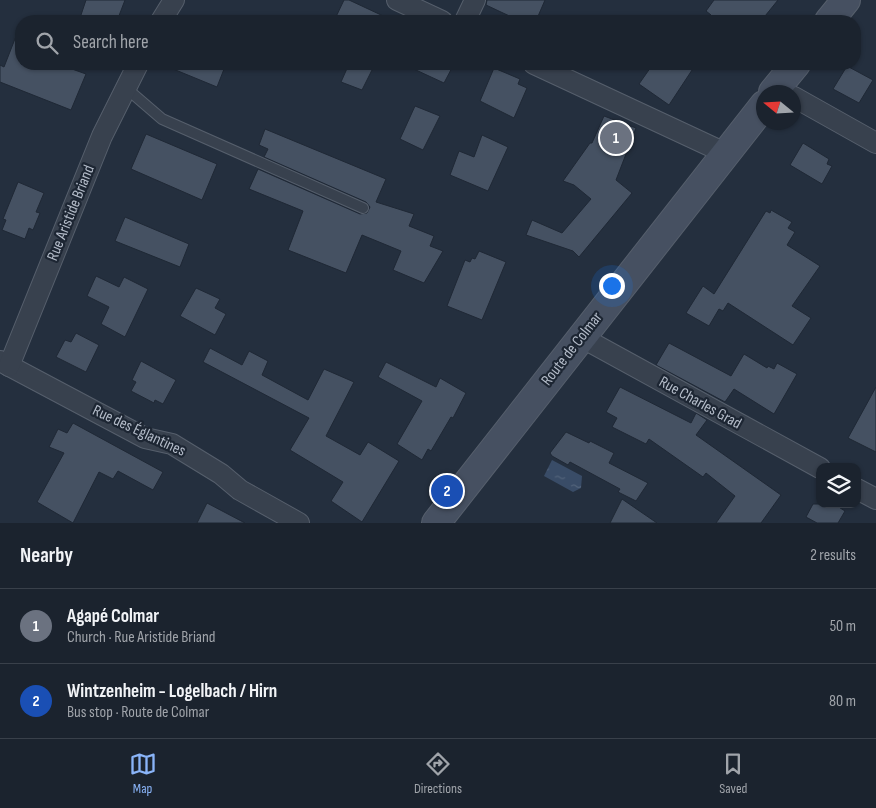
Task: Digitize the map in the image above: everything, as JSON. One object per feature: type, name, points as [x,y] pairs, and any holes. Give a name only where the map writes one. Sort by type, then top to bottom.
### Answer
[{"type":"main road","points":[[834,15],[846,0]]},
{"type":"main road","name":"Route de Colmar","points":[[784,85],[793,70]]},
{"type":"main road","name":"Route de Colmar","points":[[436,523],[725,153],[756,119]]},
{"type":"street","points":[[165,15],[174,0]]},
{"type":"street","points":[[397,0],[429,15]]},
{"type":"street","points":[[468,15],[475,0]]},
{"type":"street","name":"Rue Aristide Briand","points":[[5,364],[102,136],[135,70]]},
{"type":"street","points":[[547,70],[725,153]]},
{"type":"street","points":[[801,106],[876,143]]},
{"type":"street","name":"Rue Charles Grad","points":[[581,338],[816,466]]},
{"type":"street","name":"Rue des Églantines","points":[[5,364],[145,438],[172,444],[221,474],[240,490],[299,523]]},
{"type":"street","points":[[861,491],[876,499]]},
{"type":"lane","points":[[126,88],[162,120],[363,208]]},
{"type":"water","points":[[552,460],[582,476],[581,488],[573,492],[544,476]]},
{"type":"building","points":[[86,0],[125,0],[119,15],[81,15]]},
{"type":"building","points":[[344,0],[349,0],[381,15],[337,15]]},
{"type":"building","points":[[487,0],[545,0],[539,15],[507,15],[486,5]]},
{"type":"building","points":[[714,0],[778,0],[766,15],[711,15],[706,11]]},
{"type":"building","points":[[15,39],[15,70],[75,70],[86,74],[71,110],[0,82],[0,65],[4,67]]},
{"type":"building","points":[[176,70],[224,70],[217,87]]},
{"type":"building","points":[[346,70],[372,70],[362,90],[341,82]]},
{"type":"building","points":[[416,70],[451,70],[444,83]]},
{"type":"building","points":[[493,70],[499,70],[520,79],[518,84],[527,88],[514,118],[480,101]]},
{"type":"building","points":[[649,70],[692,70],[669,105],[639,84]]},
{"type":"building","points":[[845,70],[854,70],[873,80],[859,103],[833,89]]},
{"type":"building","points":[[415,106],[440,116],[423,150],[400,139]]},
{"type":"building","points":[[604,116],[636,128],[616,180],[632,193],[579,257],[573,251],[526,235],[532,220],[562,233],[591,199],[574,185],[563,181],[590,143],[592,143]]},
{"type":"building","points":[[265,129],[386,179],[376,202],[414,214],[409,226],[434,236],[430,246],[443,251],[424,283],[393,270],[401,251],[362,235],[346,273],[288,250],[303,211],[249,189],[258,169],[360,214],[367,213],[370,207],[366,202],[264,157],[268,149],[259,145]]},
{"type":"building","points":[[146,134],[217,164],[202,200],[131,169]]},
{"type":"building","points":[[482,135],[508,147],[488,191],[450,175],[459,151],[474,157]]},
{"type":"building","points":[[803,143],[829,159],[827,164],[832,166],[822,184],[790,165]]},
{"type":"building","points":[[18,182],[44,193],[36,212],[40,213],[33,230],[29,228],[25,239],[2,230],[6,220],[3,219]]},
{"type":"building","points":[[771,210],[792,222],[788,228],[795,232],[787,245],[820,266],[792,306],[811,318],[793,345],[728,303],[723,311],[719,309],[709,326],[686,313],[703,286],[714,294],[766,211],[770,213]]},
{"type":"building","points":[[125,217],[189,244],[180,267],[115,241]]},
{"type":"building","points":[[479,251],[506,262],[482,320],[447,306],[465,260],[470,262],[472,258],[475,259]]},
{"type":"building","points":[[96,276],[119,287],[124,277],[148,289],[125,337],[101,324],[109,307],[87,296]]},
{"type":"building","points":[[196,288],[220,299],[215,308],[226,314],[215,335],[180,316]]},
{"type":"building","points":[[76,333],[99,345],[86,372],[56,357],[65,340],[71,342]]},
{"type":"building","points":[[669,343],[731,376],[744,354],[767,368],[768,366],[774,369],[777,363],[797,374],[774,414],[734,389],[725,402],[656,365]]},
{"type":"building","points":[[210,348],[242,365],[249,351],[268,361],[262,375],[308,400],[324,369],[354,382],[326,436],[360,455],[368,442],[399,461],[362,522],[331,501],[343,482],[290,450],[309,418],[203,362]]},
{"type":"building","points":[[141,361],[176,380],[163,404],[155,400],[154,403],[131,391],[136,382],[132,380]]},
{"type":"building","points":[[386,362],[436,387],[440,378],[466,393],[453,418],[451,417],[431,451],[428,449],[422,460],[397,444],[422,401],[378,377]]},
{"type":"building","points":[[620,387],[691,423],[696,413],[707,420],[696,435],[781,495],[761,523],[716,523],[735,496],[706,473],[703,477],[649,439],[646,444],[612,427],[617,418],[606,412]]},
{"type":"building","points":[[876,387],[876,452],[848,438]]},
{"type":"building","points":[[73,423],[163,472],[153,490],[118,471],[113,479],[99,472],[73,523],[37,502],[64,453],[49,447],[58,429],[67,433]]},
{"type":"building","points":[[566,432],[614,453],[609,463],[648,483],[636,501],[618,492],[620,489],[570,462],[568,465],[552,456],[550,453]]},
{"type":"building","points":[[622,499],[657,523],[610,523]]},
{"type":"building","points":[[207,503],[245,523],[197,523]]},
{"type":"building","points":[[813,504],[816,504],[816,508],[840,508],[845,511],[838,523],[817,523],[806,517]]},
{"type":"place","name":"Agapé Colmar","points":[[616,138]]},
{"type":"place","name":"Wintzenheim - Logelbach / Hirn","points":[[447,491]]}]
